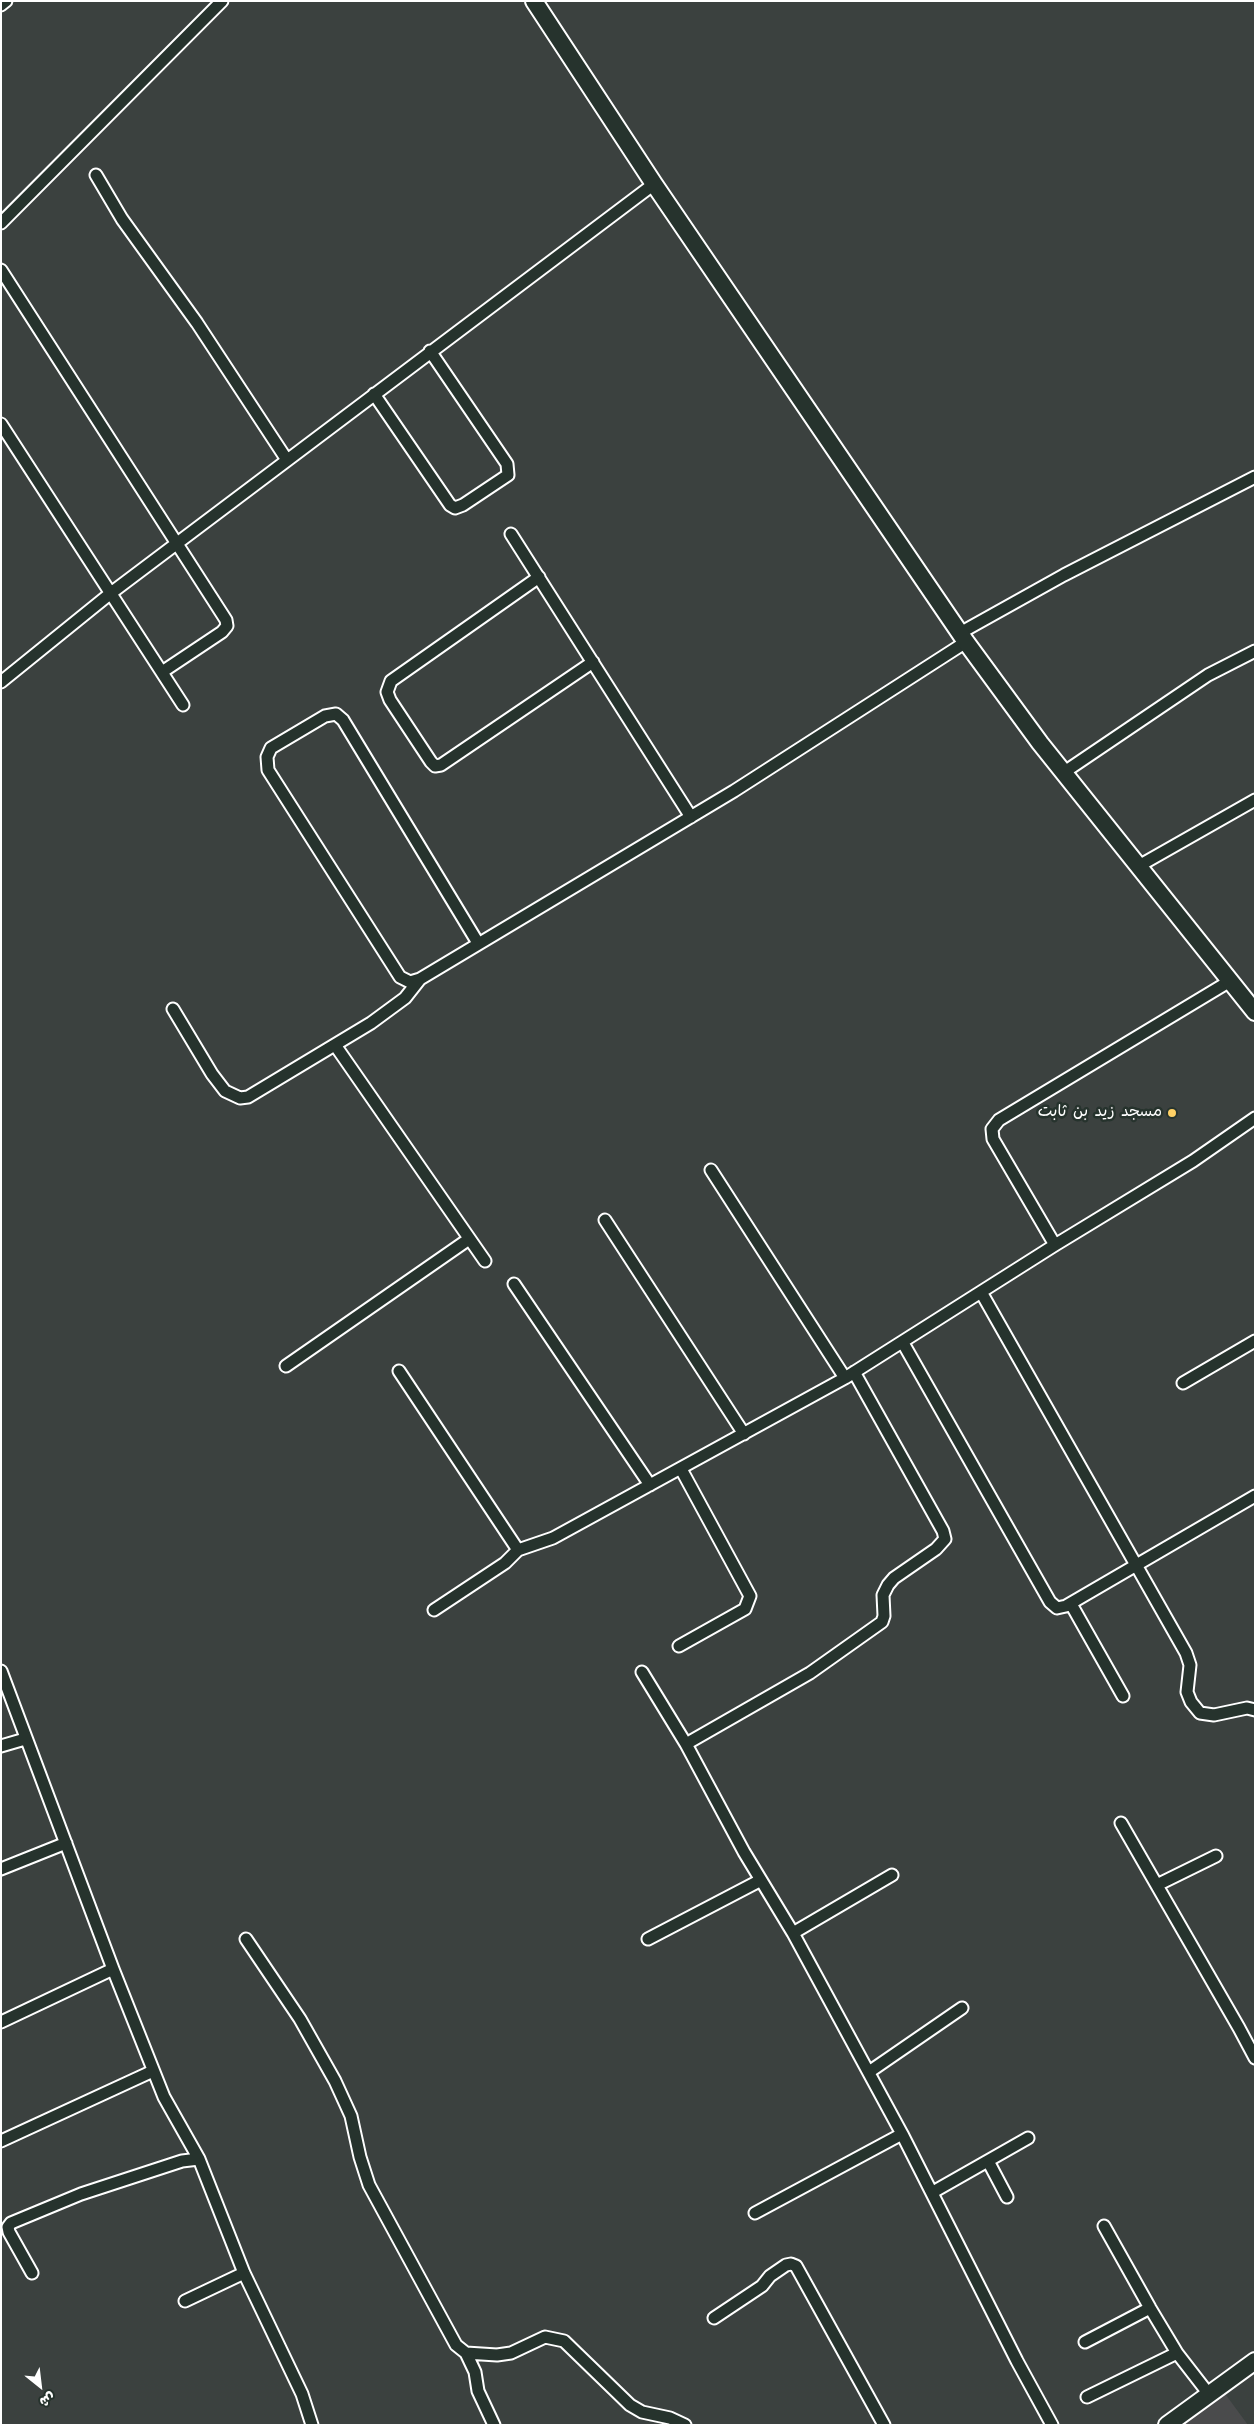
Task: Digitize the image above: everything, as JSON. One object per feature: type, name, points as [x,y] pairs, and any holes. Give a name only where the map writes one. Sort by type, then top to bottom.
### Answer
[{"type":"main road","points":[[534,1],[654,184],[963,638],[1063,773],[1255,1012]]},
{"type":"main road","points":[[1167,2425],[1208,2393],[1255,2361]]},
{"type":"street","points":[[1,5],[6,1]]},
{"type":"street","points":[[1,223],[222,1]]},
{"type":"street","points":[[96,175],[122,219],[197,323],[287,460]]},
{"type":"street","points":[[1,682],[111,593],[654,184]]},
{"type":"street","points":[[1,270],[79,393],[179,543],[226,620],[227,626],[222,632],[162,672]]},
{"type":"street","points":[[374,394],[450,505],[455,508],[463,505],[508,475],[507,464],[430,351]]},
{"type":"street","points":[[1,424],[183,706]]},
{"type":"street","points":[[478,943],[343,720],[336,714],[325,716],[271,748],[266,757],[268,770],[400,978],[410,982],[420,979],[691,817],[963,638],[1064,575],[1255,477]]},
{"type":"street","points":[[511,534],[691,817]]},
{"type":"street","points":[[539,577],[391,681],[387,692],[390,700],[431,762],[435,766],[441,765],[593,662]]},
{"type":"street","points":[[1063,773],[1208,676],[1255,651]]},
{"type":"street","points":[[1137,866],[1255,800]]},
{"type":"street","points":[[173,1009],[212,1074],[225,1090],[240,1098],[248,1097],[395,1006],[420,979]]},
{"type":"street","points":[[1055,1245],[992,1139],[992,1129],[999,1120],[1230,981]]},
{"type":"street","points":[[334,1045],[485,1261]]},
{"type":"street","points":[[434,1610],[505,1563],[518,1550],[553,1538],[744,1434],[903,1343],[1055,1245],[1193,1161],[1255,1118]]},
{"type":"street","points":[[686,1744],[810,1673],[882,1622],[884,1616],[883,1595],[888,1585],[894,1578],[936,1550],[945,1539],[943,1531],[849,1375],[711,1170]]},
{"type":"street","points":[[605,1220],[744,1434]]},
{"type":"street","points":[[286,1366],[469,1239]]},
{"type":"street","points":[[514,1284],[650,1485]]},
{"type":"street","points":[[982,1292],[1186,1653],[1190,1666],[1187,1692],[1191,1702],[1200,1713],[1214,1715],[1247,1708],[1255,1710]]},
{"type":"street","points":[[1183,1383],[1255,1341]]},
{"type":"street","points":[[903,1343],[1050,1602],[1057,1608],[1071,1604],[1136,1564],[1255,1496]]},
{"type":"street","points":[[399,1371],[518,1550]]},
{"type":"street","points":[[680,1646],[745,1610],[750,1596],[681,1469]]},
{"type":"street","points":[[1071,1604],[1123,1696]]},
{"type":"street","points":[[1,1671],[153,2072],[164,2097],[199,2159],[244,2273],[302,2394],[312,2425]]},
{"type":"street","points":[[642,1672],[686,1744],[761,1880],[794,1933],[933,2192],[1017,2361],[1052,2425]]},
{"type":"street","points":[[1,1746],[26,1738]]},
{"type":"street","points":[[1121,1823],[1253,2052]]},
{"type":"street","points":[[1,1869],[66,1843]]},
{"type":"street","points":[[1157,1885],[1216,1856]]},
{"type":"street","points":[[794,1933],[892,1875]]},
{"type":"street","points":[[648,1939],[761,1880]]},
{"type":"street","points":[[246,1938],[300,2019],[336,2081],[351,2116],[360,2157],[369,2185],[402,2242],[441,2322],[456,2345],[466,2353],[475,2372],[478,2391],[494,2425]]},
{"type":"street","points":[[1,2022],[113,1969]]},
{"type":"street","points":[[869,2072],[962,2008]]},
{"type":"street","points":[[1,2141],[153,2072]]},
{"type":"street","points":[[755,2213],[902,2134]]},
{"type":"street","points":[[933,2192],[1028,2138]]},
{"type":"street","points":[[32,2273],[6,2225],[91,2191],[182,2161],[199,2159]]},
{"type":"street","points":[[988,2161],[1007,2197]]},
{"type":"street","points":[[1104,2226],[1177,2353],[1208,2393]]},
{"type":"street","points":[[714,2318],[762,2286],[770,2276],[786,2265],[796,2266],[884,2425]]},
{"type":"street","points":[[185,2301],[244,2273]]},
{"type":"street","points":[[1085,2342],[1150,2308]]},
{"type":"street","points":[[466,2353],[497,2355],[511,2353],[545,2337],[564,2341],[630,2405],[666,2422],[685,2425]]},
{"type":"street","points":[[1087,2397],[1177,2353]]},
{"type":"shaded area","points":[[1223,2391],[1248,2425],[1178,2425]]},
{"type":"place","name":"مسجد زيد بن ثابت","points":[[1172,1113]]}]
